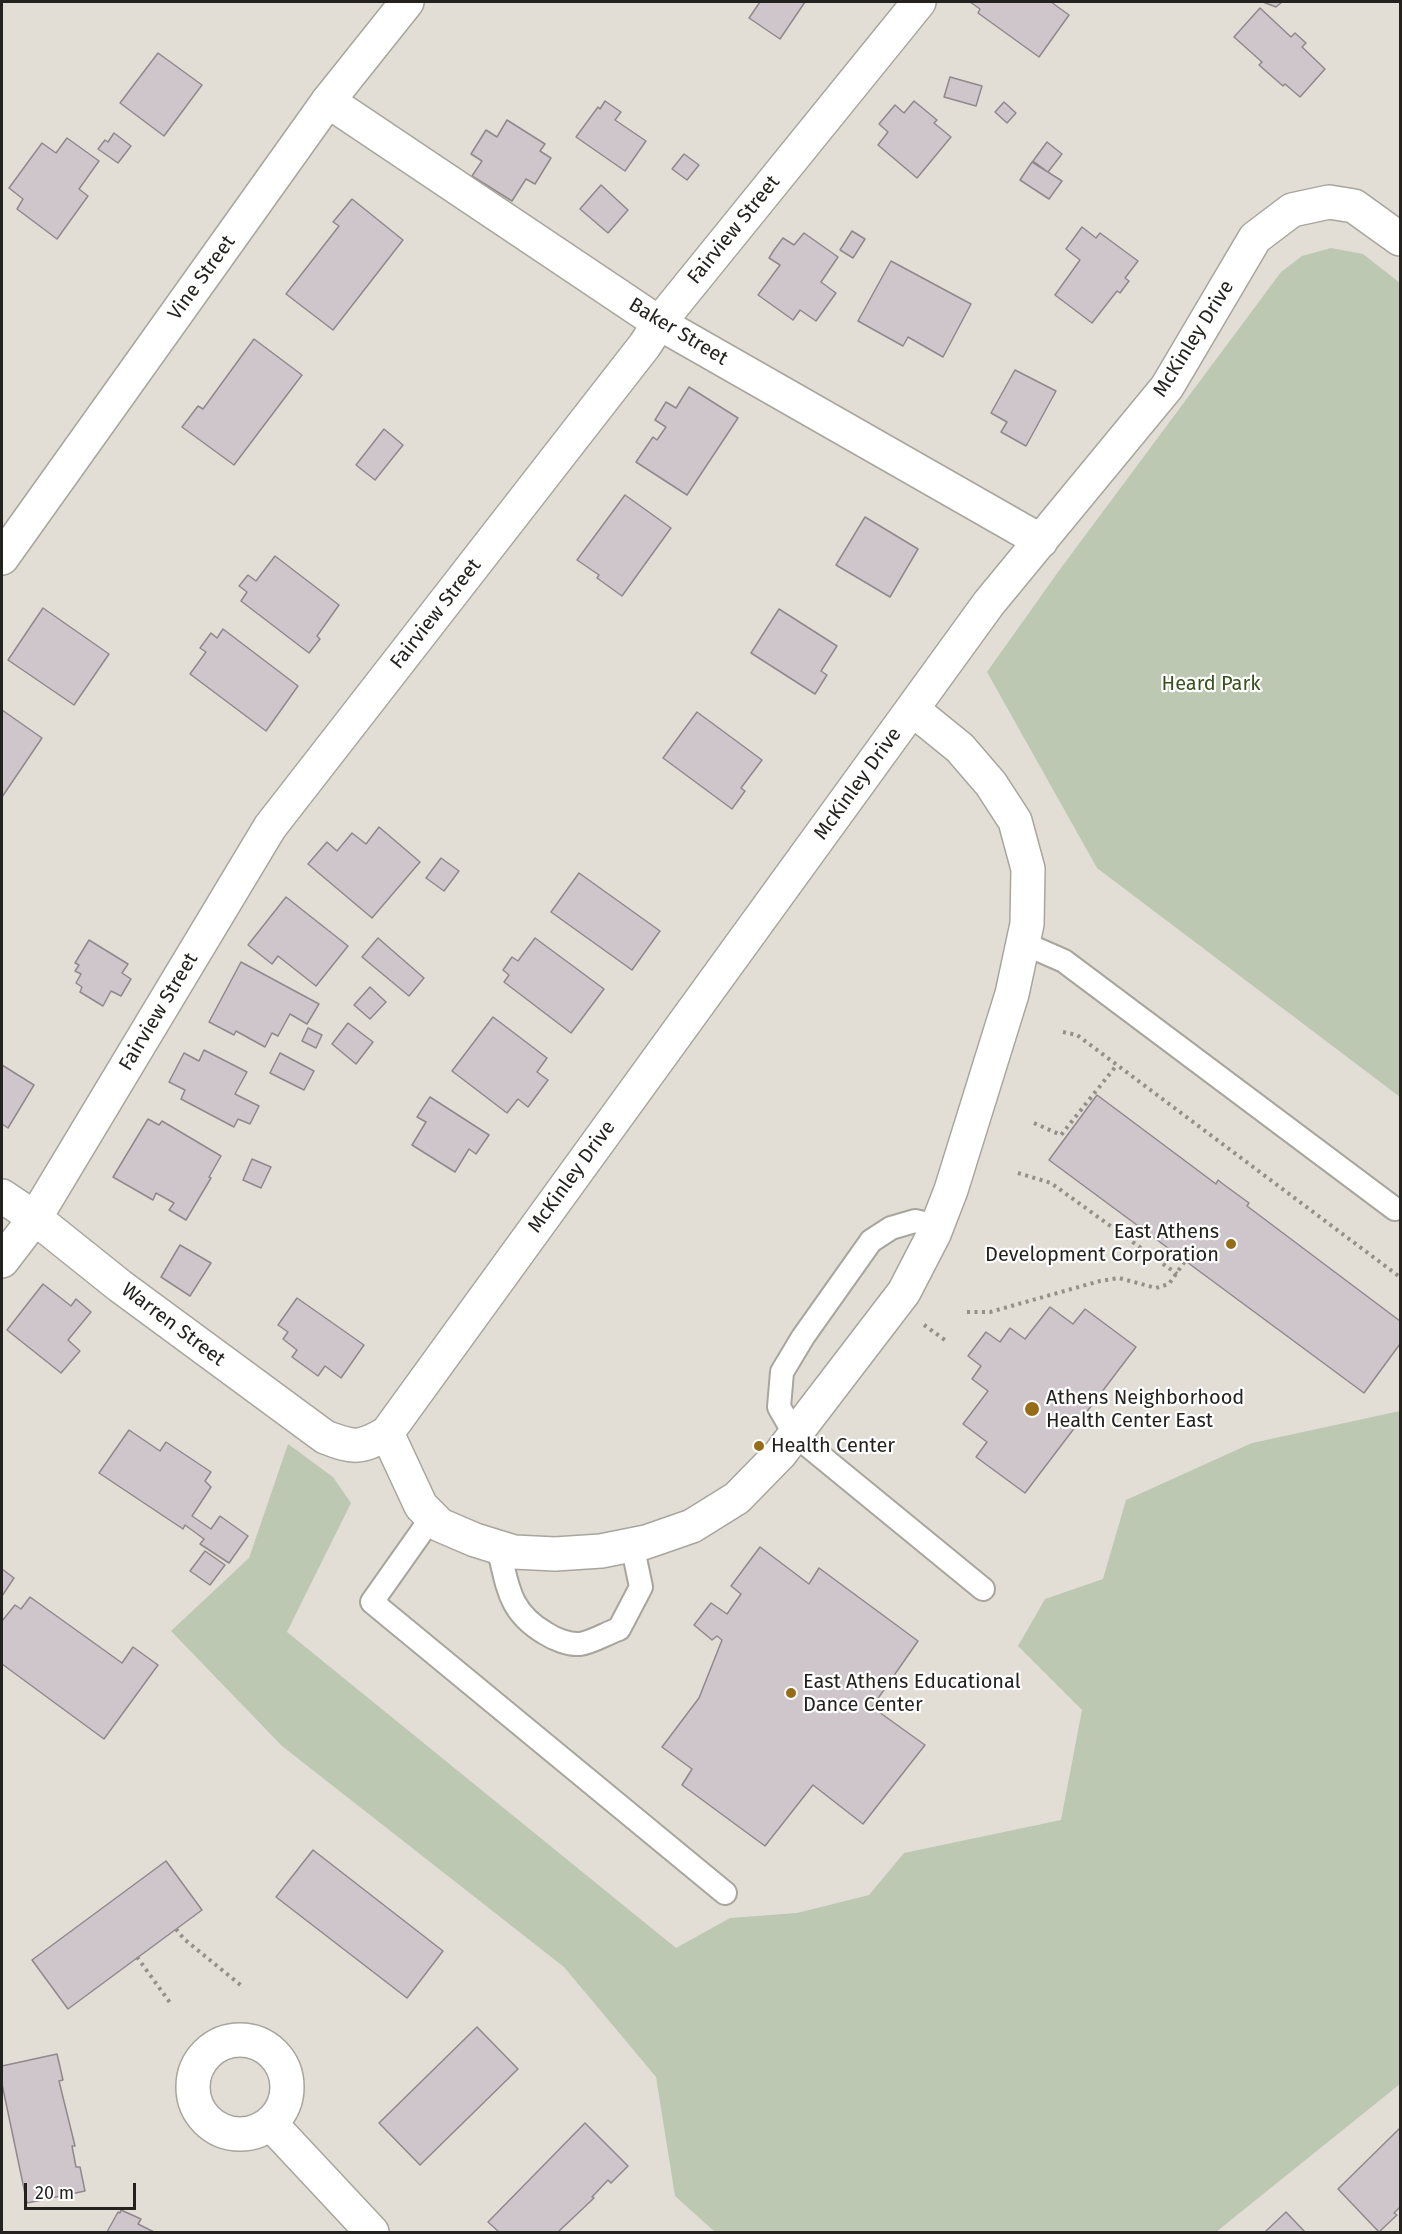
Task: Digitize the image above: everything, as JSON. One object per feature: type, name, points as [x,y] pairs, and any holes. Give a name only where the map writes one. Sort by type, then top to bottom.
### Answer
[{"type":"street","name":"Vine Street","points":[[2,558],[328,101],[407,2]]},
{"type":"street","name":"Fairview Street","points":[[2,1261],[35,1218],[270,827],[572,440],[645,345],[659,323],[919,2]]},
{"type":"street","name":"Baker Street","points":[[328,101],[659,323],[1041,541]]},
{"type":"street","name":"McKinley Drive","points":[[387,1433],[989,603],[1167,387],[1255,238],[1292,210],[1329,202],[1354,206],[1401,239]]},
{"type":"street","points":[[387,1433],[421,1506],[440,1525],[514,1552],[555,1554],[601,1551],[632,1544],[692,1526],[737,1498],[780,1454],[904,1292],[937,1226],[951,1190],[1012,994],[1028,924],[1028,869],[1015,822],[991,784],[960,748],[912,710]]},
{"type":"street","name":"Warren Street","points":[[2,1196],[35,1218],[120,1286],[325,1437],[349,1446],[369,1444],[387,1433]]},
{"type":"street","points":[[271,2124],[372,2232]]},
{"type":"lane","points":[[1023,943],[1064,960],[1395,1209]]},
{"type":"lane","points":[[937,1226],[915,1221],[891,1228],[871,1241],[803,1337],[782,1372],[779,1407],[795,1435],[983,1589]]},
{"type":"lane","points":[[432,1517],[372,1602],[725,1893]]},
{"type":"lane","points":[[498,1547],[508,1590],[519,1613],[535,1627],[555,1639],[579,1644],[619,1629],[636,1598],[641,1587],[632,1544]]},
{"type":"path","points":[[1063,1032],[1077,1035],[1401,1277]]},
{"type":"path","points":[[1034,1123],[1062,1135],[1116,1066]]},
{"type":"path","points":[[1018,1173],[1051,1183],[1176,1274]]},
{"type":"path","points":[[967,1312],[990,1312],[1100,1281],[1119,1278],[1156,1288],[1169,1284],[1185,1261]]},
{"type":"path","points":[[920,1322],[945,1340]]},
{"type":"path","points":[[176,1929],[184,1939],[243,1987]]},
{"type":"path","points":[[137,1957],[171,2004]]},
{"type":"green space","name":"Heard Park","points":[[1331,248],[1363,254],[1400,283],[1400,1097],[1097,868],[987,672],[1058,572],[1281,272],[1302,256]]},
{"type":"green space","points":[[1400,1411],[1400,2084],[1216,2232],[715,2232],[675,2196],[656,2077],[564,1967],[282,1746],[171,1631],[249,1558],[288,1444],[333,1477],[351,1503],[287,1632],[676,1948],[730,1918],[797,1913],[869,1895],[904,1853],[1061,1820],[1082,1710],[1018,1646],[1045,1599],[1103,1579],[1126,1500],[1252,1443]]},
{"type":"building","points":[[760,2],[805,2],[780,39],[749,18]]},
{"type":"building","points":[[970,2],[1051,2],[1069,15],[1039,57],[978,13],[980,9]]},
{"type":"building","points":[[1263,2],[1282,2],[1276,7]]},
{"type":"building","points":[[1260,8],[1291,37],[1295,33],[1306,43],[1302,47],[1325,69],[1300,97],[1259,65],[1262,62],[1234,37]]},
{"type":"building","points":[[158,53],[202,85],[164,136],[120,103]]},
{"type":"building","points":[[950,77],[982,86],[976,106],[944,97]]},
{"type":"building","points":[[605,101],[621,112],[615,120],[646,141],[625,171],[576,137]]},
{"type":"building","points":[[914,101],[937,120],[934,123],[951,137],[917,178],[878,145],[888,132],[879,124],[895,105],[904,113]]},
{"type":"building","points":[[1004,102],[1016,113],[1007,123],[995,112]]},
{"type":"building","points":[[507,120],[545,144],[540,151],[551,158],[535,184],[526,179],[512,201],[472,176],[482,161],[471,154],[486,130],[497,137]]},
{"type":"building","points":[[114,133],[131,146],[118,163],[98,149],[105,140],[108,142]]},
{"type":"building","points":[[67,138],[99,161],[79,189],[88,196],[57,239],[17,209],[23,199],[9,188],[42,143],[56,153]]},
{"type":"building","points":[[1047,142],[1062,154],[1048,172],[1033,161]]},
{"type":"building","points":[[684,154],[699,165],[687,180],[672,169]]},
{"type":"building","points":[[1032,162],[1062,181],[1049,199],[1020,180]]},
{"type":"building","points":[[601,185],[628,210],[608,233],[580,209]]},
{"type":"building","points":[[352,199],[403,240],[333,330],[286,294],[339,226],[333,222]]},
{"type":"building","points":[[1082,227],[1096,238],[1100,233],[1138,261],[1125,278],[1129,281],[1120,293],[1117,291],[1092,323],[1055,295],[1080,260],[1066,249]]},
{"type":"building","points":[[852,231],[865,239],[853,258],[840,250]]},
{"type":"building","points":[[804,233],[838,257],[821,282],[836,293],[816,321],[800,310],[793,320],[758,295],[780,265],[769,258],[774,250],[783,238],[794,245]]},
{"type":"building","points":[[891,261],[971,304],[943,357],[908,337],[903,346],[858,321]]},
{"type":"building","points":[[254,339],[302,375],[234,465],[182,427],[198,406],[203,409]]},
{"type":"building","points":[[1015,370],[1056,391],[1026,446],[1001,432],[1007,422],[991,413]]},
{"type":"building","points":[[689,387],[738,418],[687,495],[636,462],[653,437],[657,440],[666,427],[655,420],[666,402],[676,408]]},
{"type":"building","points":[[384,429],[403,445],[375,480],[356,465]]},
{"type":"building","points":[[625,495],[671,528],[622,596],[597,578],[599,575],[577,560]]},
{"type":"building","points":[[865,517],[918,549],[890,597],[836,565]]},
{"type":"building","points":[[275,556],[339,605],[317,636],[320,639],[309,653],[241,601],[247,592],[239,586],[248,575],[256,581]]},
{"type":"building","points":[[43,608],[109,654],[74,705],[8,660]]},
{"type":"building","points":[[779,609],[837,646],[821,671],[827,675],[815,694],[751,653]]},
{"type":"building","points":[[223,629],[298,686],[266,731],[190,674],[206,652],[200,648],[211,633],[217,638]]},
{"type":"building","points":[[2,710],[42,738],[2,797]]},
{"type":"building","points":[[697,712],[762,760],[741,788],[745,791],[732,809],[663,758]]},
{"type":"building","points":[[379,827],[420,862],[372,918],[308,864],[327,842],[337,851],[352,833],[366,844]]},
{"type":"building","points":[[441,858],[459,871],[444,891],[426,878]]},
{"type":"building","points":[[579,873],[660,931],[632,970],[551,912]]},
{"type":"building","points":[[286,897],[348,946],[316,986],[278,956],[272,964],[248,945]]},
{"type":"building","points":[[378,938],[424,978],[409,996],[362,957]]},
{"type":"building","points":[[535,938],[604,989],[571,1033],[504,982],[509,975],[503,970],[512,957],[518,961]]},
{"type":"building","points":[[89,940],[128,964],[122,973],[131,979],[121,996],[111,991],[103,1006],[80,992],[82,987],[76,983],[81,974],[75,971],[79,965],[75,963]]},
{"type":"building","points":[[241,962],[319,1004],[307,1024],[290,1014],[278,1036],[272,1033],[265,1047],[236,1031],[234,1035],[209,1022]]},
{"type":"building","points":[[370,987],[386,1002],[370,1019],[354,1005]]},
{"type":"building","points":[[493,1017],[547,1058],[537,1072],[548,1080],[528,1107],[518,1099],[507,1113],[452,1071]]},
{"type":"building","points":[[348,1023],[373,1042],[356,1064],[332,1044]]},
{"type":"building","points":[[308,1028],[322,1035],[316,1048],[302,1041]]},
{"type":"building","points":[[204,1050],[247,1072],[235,1094],[259,1106],[250,1124],[238,1119],[234,1127],[181,1099],[185,1090],[169,1082],[184,1053],[199,1061]]},
{"type":"building","points":[[280,1053],[314,1071],[304,1090],[270,1073]]},
{"type":"building","points":[[2,1065],[34,1085],[8,1128],[2,1124]]},
{"type":"building","points":[[1097,1095],[1216,1184],[1218,1180],[1249,1203],[1247,1206],[1400,1321],[1400,1344],[1364,1393],[1049,1160]]},
{"type":"building","points":[[430,1097],[489,1135],[476,1154],[469,1149],[455,1172],[412,1145],[426,1122],[417,1117]]},
{"type":"building","points":[[148,1119],[159,1125],[162,1121],[221,1156],[186,1220],[169,1210],[174,1203],[156,1193],[153,1200],[113,1177]]},
{"type":"building","points":[[252,1159],[271,1167],[261,1188],[243,1180]]},
{"type":"building","points":[[180,1245],[211,1263],[190,1296],[161,1277]]},
{"type":"building","points":[[43,1284],[71,1306],[76,1299],[91,1312],[68,1340],[80,1351],[61,1373],[7,1330]]},
{"type":"building","points":[[297,1298],[364,1345],[341,1378],[325,1366],[318,1376],[292,1357],[297,1350],[283,1339],[288,1332],[278,1325]]},
{"type":"building","name":"Athens Neighborhood Health Center East","points":[[1050,1307],[1073,1324],[1085,1309],[1136,1347],[1025,1493],[976,1457],[987,1442],[963,1424],[988,1391],[972,1379],[981,1366],[968,1356],[986,1332],[1000,1342],[1010,1328],[1025,1339]]},
{"type":"building","points":[[129,1430],[160,1451],[166,1442],[211,1472],[205,1481],[211,1487],[192,1516],[211,1529],[220,1516],[248,1536],[229,1563],[200,1544],[204,1539],[185,1525],[183,1529],[99,1473]]},
{"type":"building","name":"East Athens Educational Dance Center","points":[[760,1547],[809,1584],[819,1568],[918,1641],[872,1707],[925,1745],[863,1824],[813,1785],[765,1846],[682,1785],[692,1769],[662,1747],[699,1698],[722,1640],[717,1636],[712,1640],[694,1625],[711,1603],[727,1614],[741,1594],[731,1586]]},
{"type":"building","points":[[205,1551],[225,1565],[210,1585],[190,1571]]},
{"type":"building","points":[[2,1569],[14,1578],[2,1596]]},
{"type":"building","points":[[30,1597],[122,1663],[133,1647],[158,1665],[104,1739],[2,1664],[2,1621],[15,1605],[21,1609]]},
{"type":"building","points":[[313,1850],[443,1951],[407,1998],[276,1897]]},
{"type":"building","points":[[166,1861],[202,1910],[68,2009],[32,1960]]},
{"type":"building","points":[[477,2027],[518,2069],[420,2165],[379,2123]]},
{"type":"building","points":[[57,2054],[63,2080],[59,2081],[75,2146],[72,2146],[76,2167],[80,2167],[85,2191],[27,2203],[2,2084],[2,2066]]},
{"type":"building","points":[[585,2123],[628,2166],[611,2183],[608,2180],[592,2197],[594,2198],[558,2232],[499,2232],[488,2222]]},
{"type":"building","points":[[1400,2128],[1400,2207],[1394,2213],[1397,2215],[1379,2232],[1338,2189]]},
{"type":"building","points":[[121,2210],[141,2219],[138,2224],[154,2232],[107,2232]]},
{"type":"building","points":[[1286,2212],[1305,2232],[1265,2232]]},
{"type":"place","name":"East Athens Development Corporation","points":[[1231,1244]]},
{"type":"place","name":"Athens Neighborhood Health Center East","points":[[1032,1409]]},
{"type":"place","name":"Health Center","points":[[759,1446]]},
{"type":"place","name":"East Athens Educational Dance Center","points":[[791,1693]]}]
